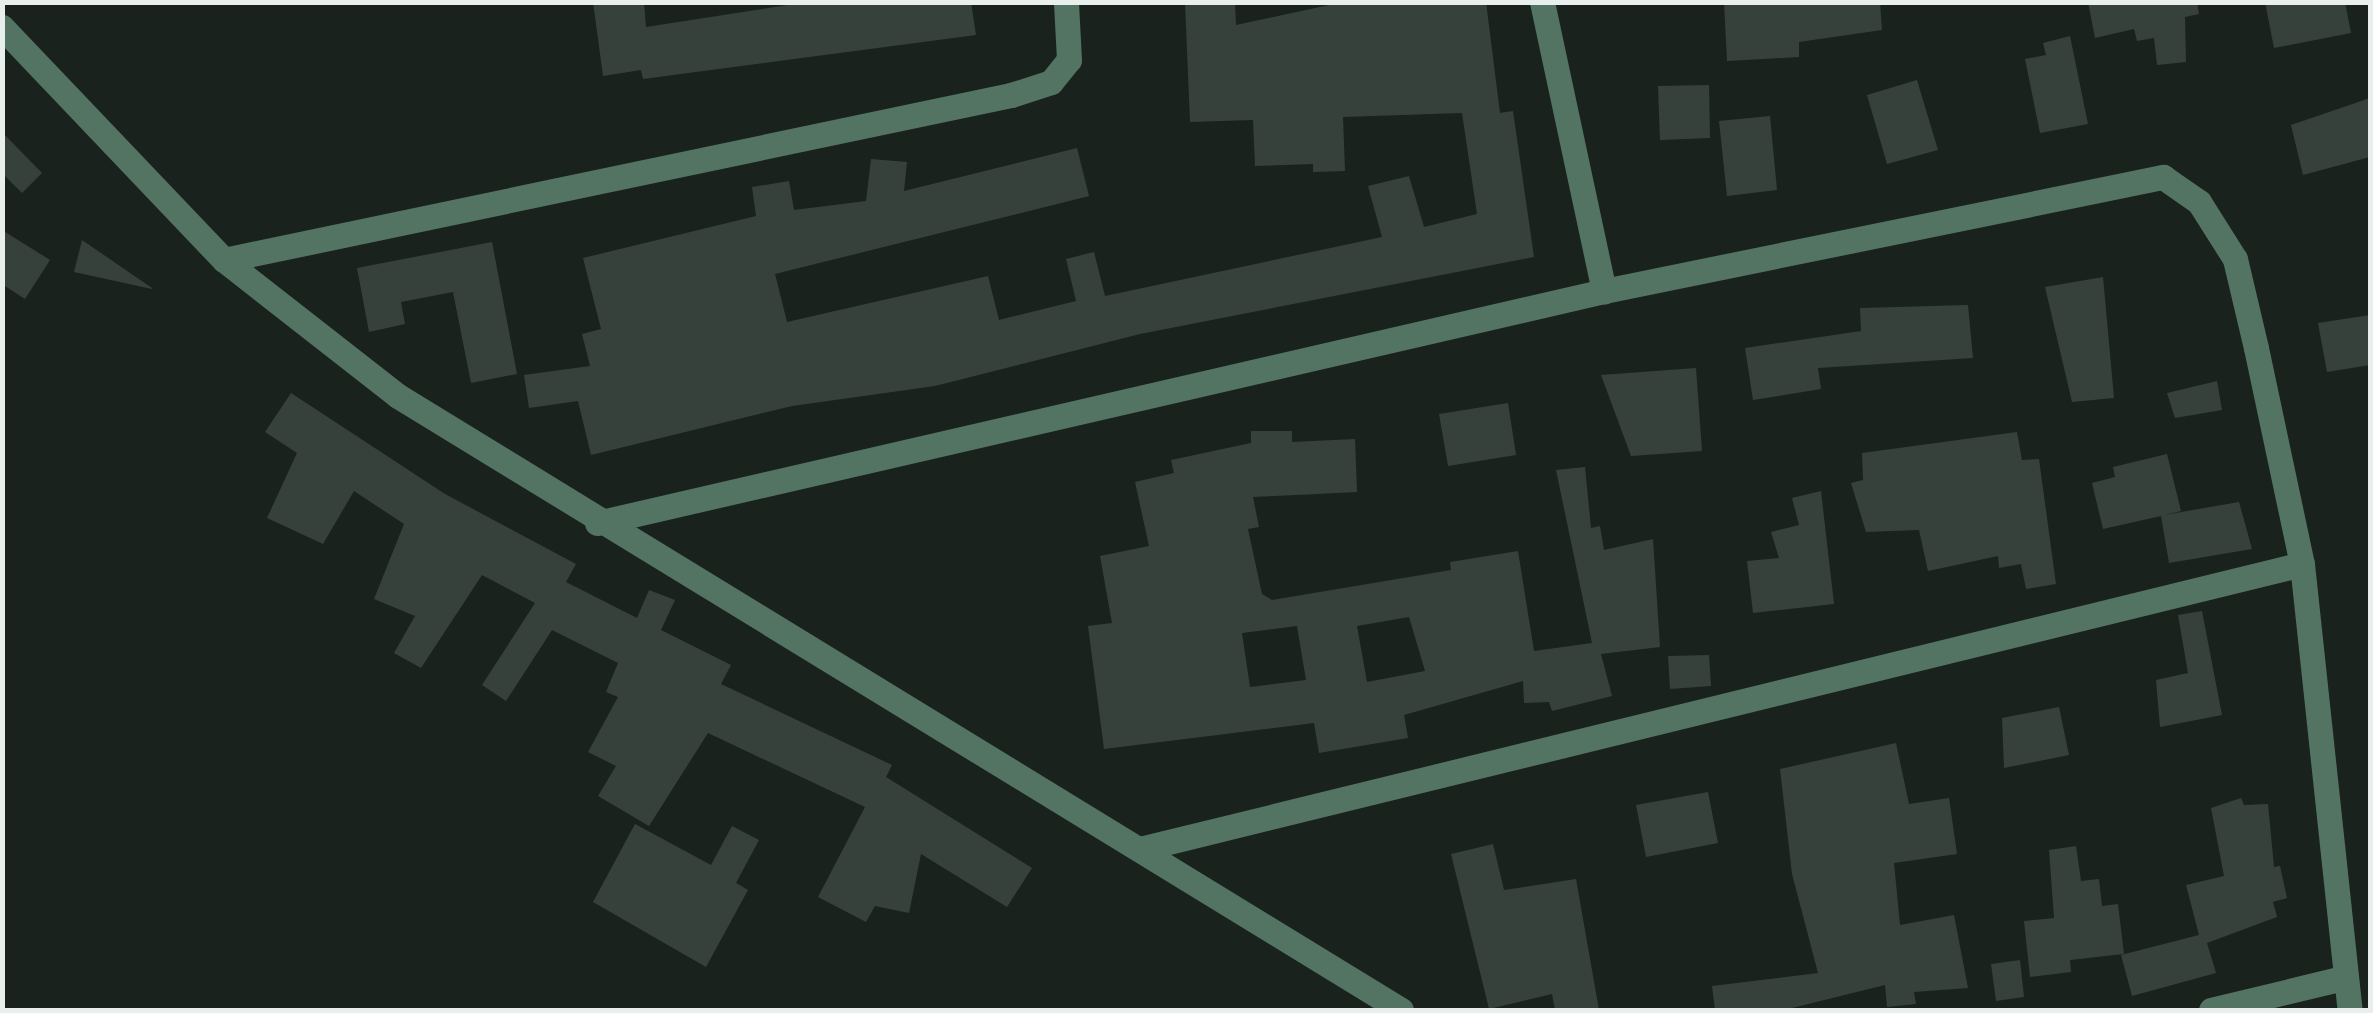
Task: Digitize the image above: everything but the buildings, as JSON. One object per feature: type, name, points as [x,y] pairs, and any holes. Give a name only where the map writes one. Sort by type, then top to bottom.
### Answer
[{"type":"street","points":[[224,260],[1011,95],[1051,82],[1068,60],[1066,2]]},
{"type":"street","points":[[1542,2],[1604,291]]},
{"type":"street","points":[[2,26],[224,260],[398,396],[596,524],[1401,1010]]},
{"type":"street","points":[[596,524],[1604,291],[2164,178],[2199,202],[2235,258],[2302,564],[2343,978],[2350,1010]]},
{"type":"street","points":[[1140,849],[2302,564]]},
{"type":"street","points":[[2211,1010],[2343,978]]}]
